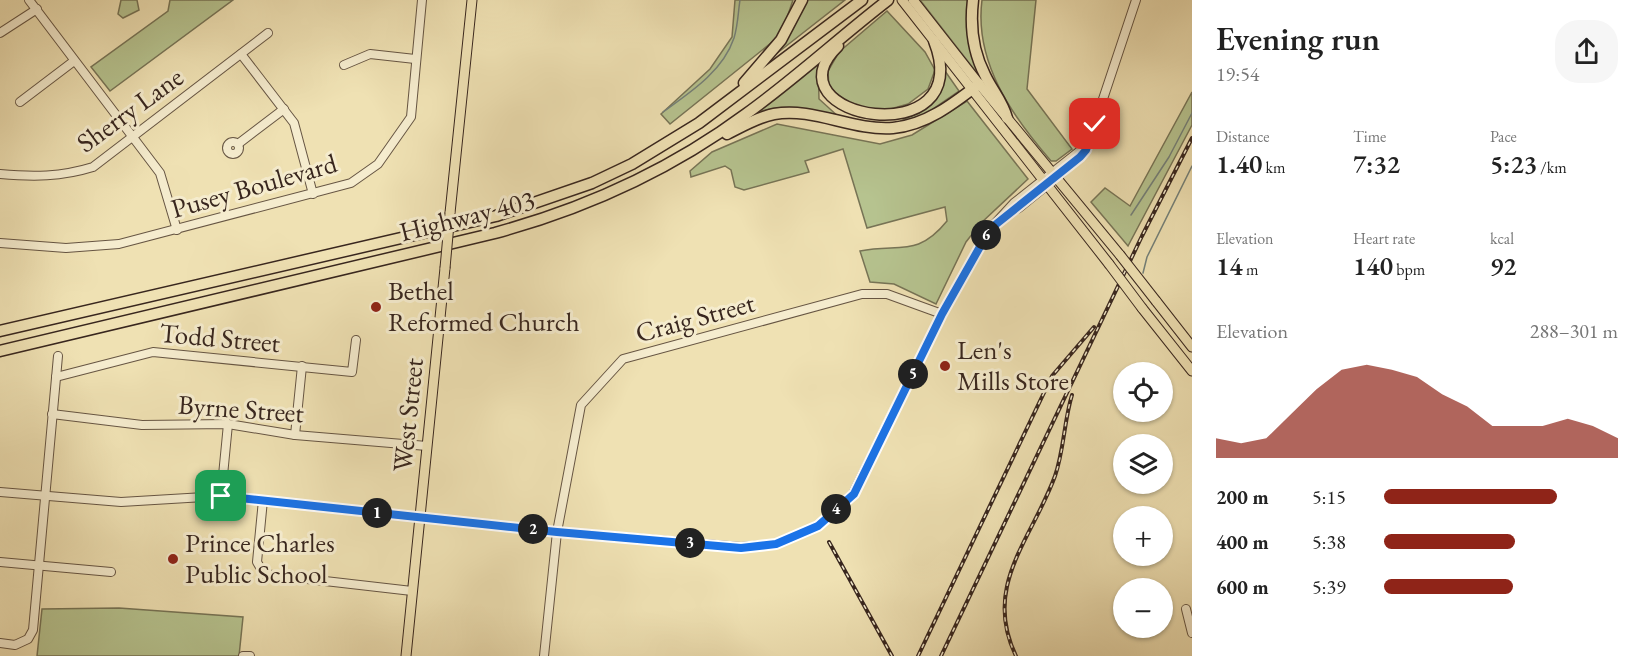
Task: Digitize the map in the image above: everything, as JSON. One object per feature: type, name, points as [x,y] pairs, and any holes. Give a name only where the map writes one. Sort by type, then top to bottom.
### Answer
[{"type":"highway","points":[[699,123],[707,112],[745,82],[774,50],[789,29],[802,0]]},
{"type":"highway","name":"Highway 403","points":[[0,331],[496,216],[592,183],[632,164],[699,123],[862,0]]},
{"type":"highway","name":"Highway 403","points":[[0,351],[434,248],[552,217],[620,190],[694,149],[747,114],[888,0]]},
{"type":"highway","points":[[973,0],[973,36],[980,63],[1007,118]]},
{"type":"highway","points":[[871,13],[832,52],[823,71],[824,84],[833,100],[849,110],[868,114],[897,114],[927,99],[936,87],[941,69],[940,57],[934,41]]},
{"type":"highway","points":[[694,149],[775,114],[807,114],[879,128],[909,125],[931,117],[975,87]]},
{"type":"main road","name":"West Street","points":[[406,656],[472,0]]},
{"type":"main road","points":[[902,0],[914,5],[1045,182],[1192,371]]},
{"type":"main road","points":[[914,5],[934,41],[975,87],[1007,118],[1120,255],[1192,347]]},
{"type":"street","points":[[29,0],[160,173],[177,231]]},
{"type":"street","name":"Pusey Boulevard","points":[[0,243],[66,248],[119,244],[177,231],[351,183],[378,164],[411,117],[422,0]]},
{"type":"street","points":[[0,492],[121,502],[221,496],[557,532],[741,548],[776,544],[818,526],[854,494],[942,314],[990,229],[1014,203],[1055,175],[1081,150],[1086,150],[1136,0]]},
{"type":"street","points":[[0,33],[37,9]]},
{"type":"street","name":"Sherry Lane","points":[[0,174],[38,178],[71,174],[93,167],[268,33]]},
{"type":"street","points":[[241,54],[294,123],[313,195]]},
{"type":"street","points":[[344,66],[370,54],[415,59]]},
{"type":"street","points":[[20,102],[74,60]]},
{"type":"street","points":[[237,144],[284,109]]},
{"type":"street","name":"Craig Street","points":[[544,656],[557,532],[581,405],[623,359],[862,294],[887,294],[942,314]]},
{"type":"street","name":"Todd Street","points":[[56,377],[153,352],[352,372],[356,340]]},
{"type":"street","points":[[0,644],[15,645],[28,639],[33,630],[58,356]]},
{"type":"street","points":[[295,435],[302,366]]},
{"type":"street","name":"Byrne Street","points":[[52,414],[142,424],[228,424],[295,435],[427,446]]},
{"type":"street","points":[[221,496],[228,424]]},
{"type":"street","points":[[262,500],[257,562],[264,574],[412,591]]},
{"type":"street","points":[[0,562],[111,572]]},
{"type":"street","points":[[1186,609],[1192,633]]},
{"type":"street","points":[[243,656],[250,656]]},
{"type":"green space","points":[[121,0],[137,0],[139,10],[123,18],[118,14]]},
{"type":"green space","points":[[170,0],[233,0],[110,91],[91,67],[168,11]]},
{"type":"green space","points":[[735,0],[793,0],[781,35],[670,124],[661,114],[710,69],[732,37]]},
{"type":"green space","points":[[805,0],[845,0],[776,54]]},
{"type":"green space","points":[[920,0],[968,0],[984,82]]},
{"type":"green space","points":[[982,0],[1036,0],[1027,89],[1072,149],[1056,161],[1051,161],[1023,126],[999,87],[984,45],[981,23]]},
{"type":"green space","points":[[887,11],[925,52],[935,70],[928,89],[908,104],[887,110],[858,109],[829,88],[828,71],[839,52]]},
{"type":"green space","points":[[818,62],[819,99],[840,118],[794,107],[774,108],[749,114]]},
{"type":"green space","points":[[945,71],[959,91],[924,115],[899,122],[916,113],[929,102],[938,89]]},
{"type":"green space","points":[[1192,92],[1192,125],[1128,246],[1091,202],[1105,188],[1130,206]]},
{"type":"green space","points":[[967,101],[1028,179],[980,224],[966,242],[936,304],[894,284],[870,282],[860,251],[917,245],[936,233],[947,221],[945,207],[867,228],[843,149],[805,161],[809,172],[744,190],[735,187],[731,170],[725,166],[691,177],[690,171],[712,152],[777,124],[880,144],[912,135]]},
{"type":"green space","points":[[119,608],[243,617],[239,656],[37,656],[42,609]]},
{"type":"waterway","points":[[663,112],[705,80],[722,61],[734,38],[740,0]]},
{"type":"waterway","points":[[1131,215],[1169,157],[1192,113]]},
{"type":"waterway","points":[[1143,273],[1147,257],[1192,166]]},
{"type":"railway","points":[[941,656],[1142,236],[1192,138]]},
{"type":"railway","points":[[918,656],[1052,376],[1094,327]]},
{"type":"railway","points":[[1016,656],[1007,631],[1005,607],[1007,585],[1014,563],[1055,476],[1072,395]]},
{"type":"railway","points":[[829,542],[892,656]]},
{"type":"place","name":"Bethel Reformed Church","points":[[376,307]]},
{"type":"place","name":"Len's Mills Store","points":[[945,366]]},
{"type":"place","name":"Prince Charles Public School","points":[[173,559]]},
{"type":"route","points":[[221,496],[557,532],[741,548],[776,544],[818,526],[854,494],[942,314],[990,229],[1080,157],[1086,150],[1095,124]]}]
